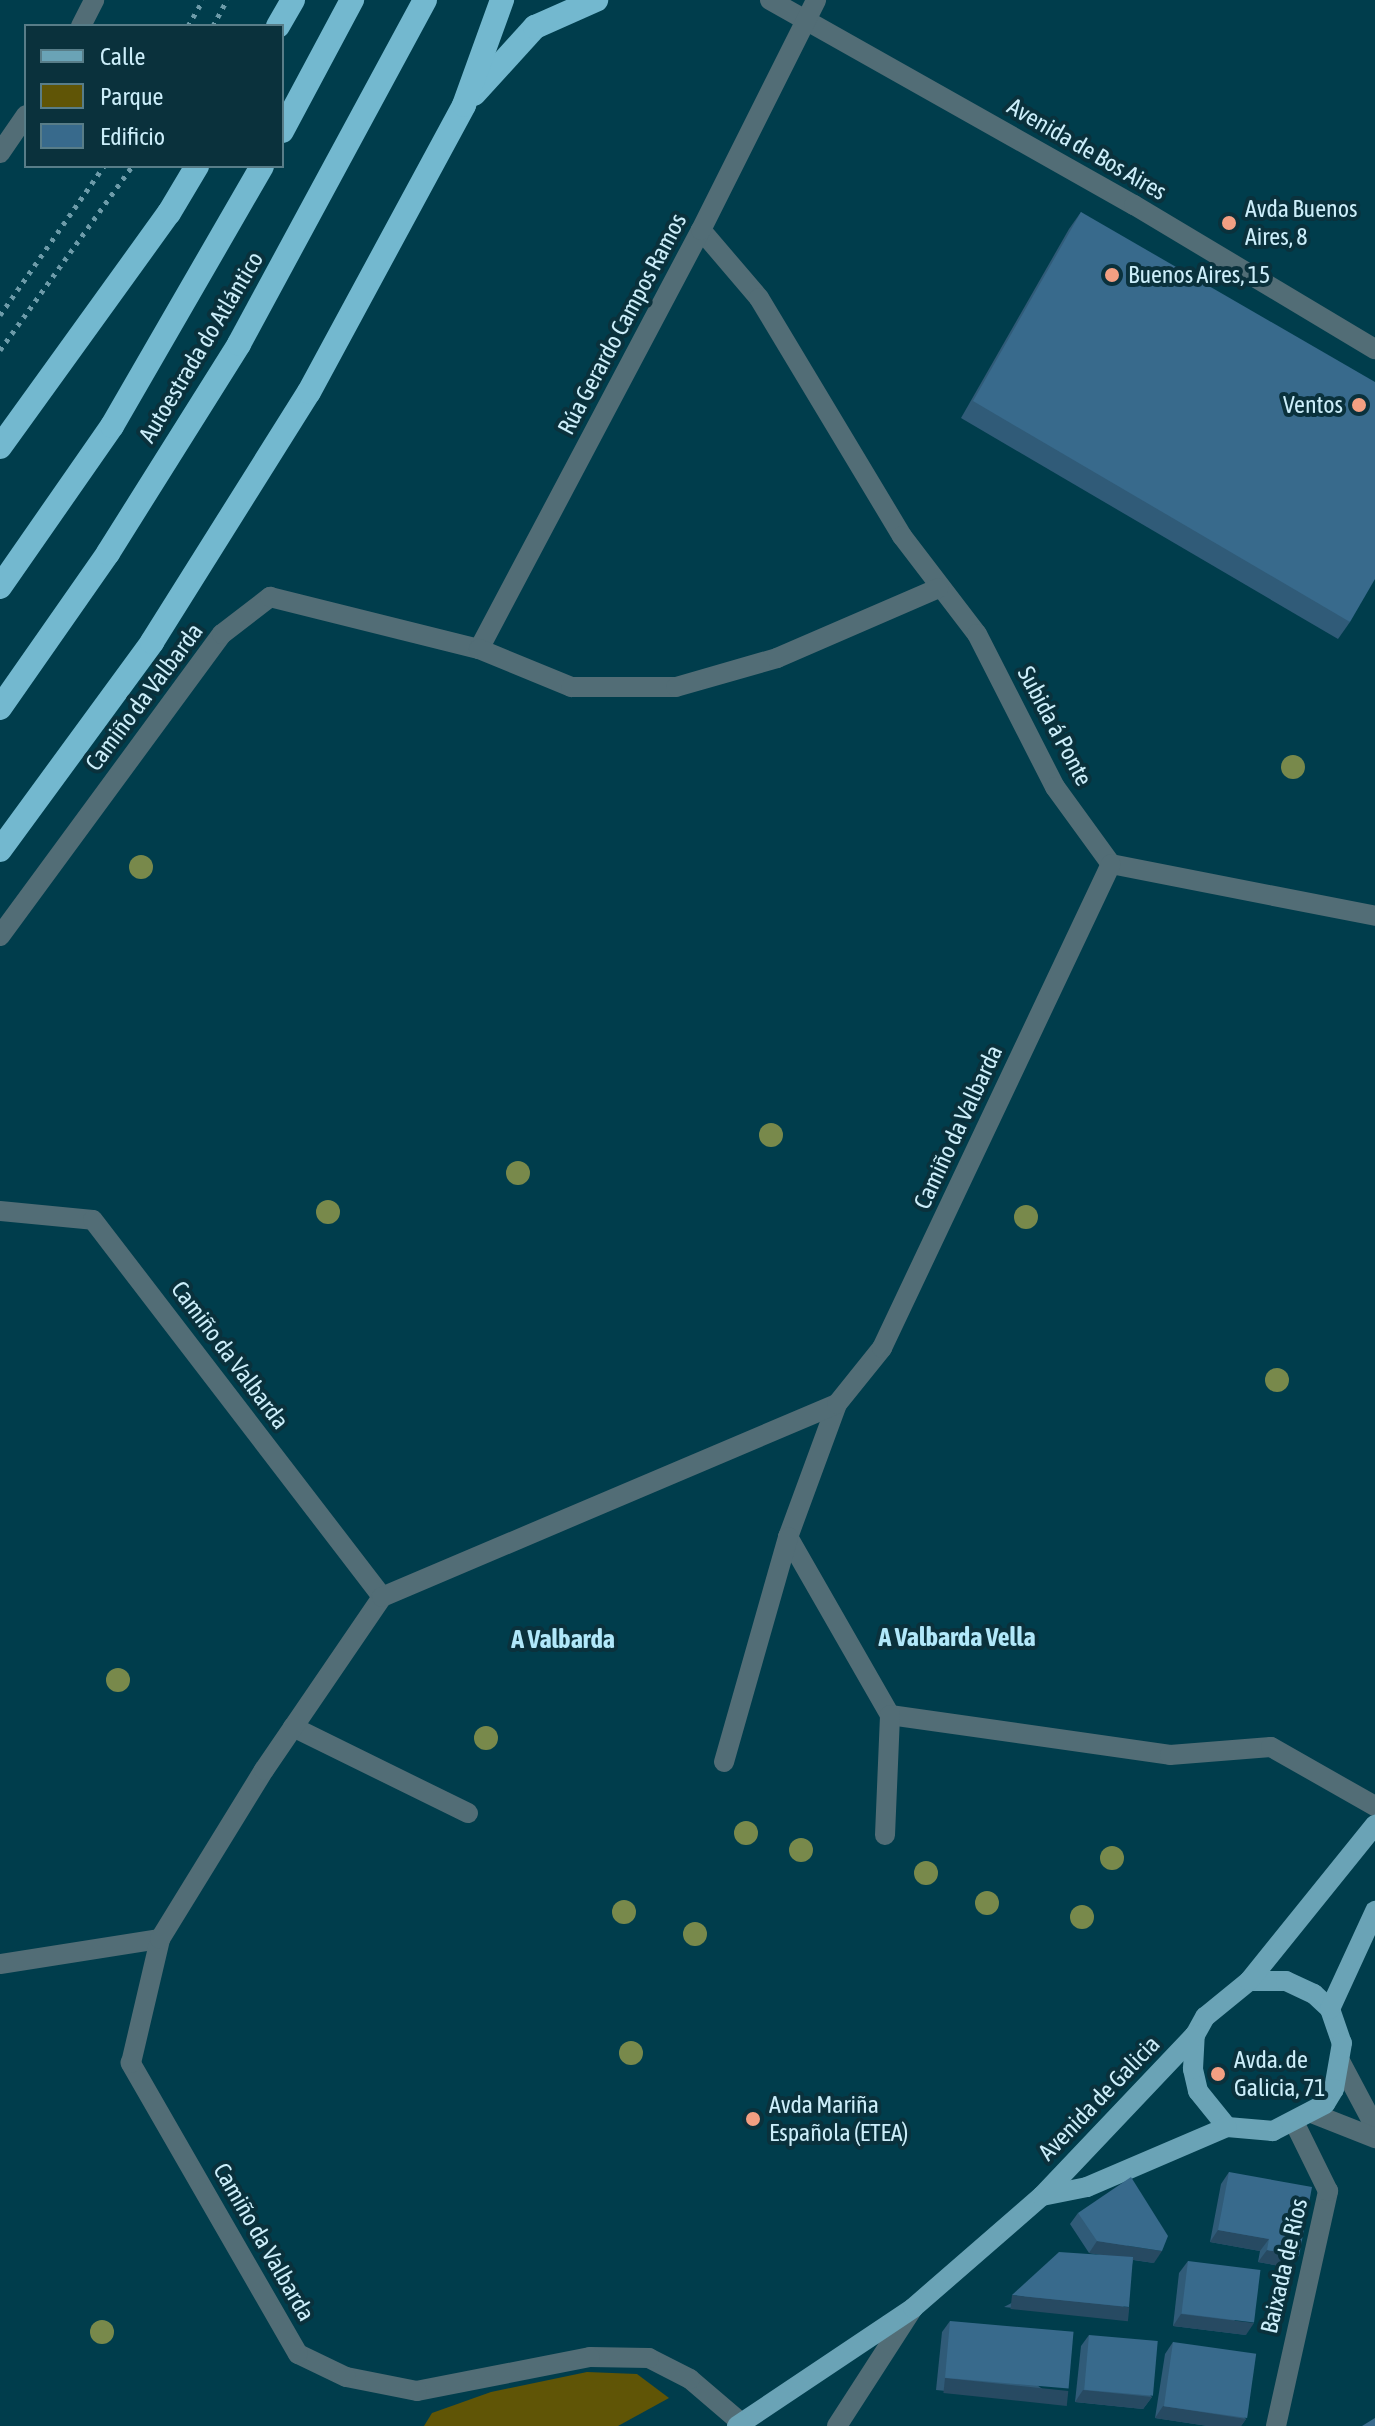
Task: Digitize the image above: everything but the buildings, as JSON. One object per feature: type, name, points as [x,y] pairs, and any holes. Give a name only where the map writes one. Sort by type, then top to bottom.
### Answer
[{"type":"highway","points":[[279,24],[292,0]]},
{"type":"highway","points":[[284,127],[352,0]]},
{"type":"highway","name":"Autoestrada do Atlántico","points":[[0,708],[108,553],[239,344],[425,0]]},
{"type":"highway","points":[[0,850],[152,642],[301,406],[464,105],[502,0]]},
{"type":"highway","points":[[464,105],[535,27],[596,0]]},
{"type":"highway","points":[[0,447],[169,213],[196,168]]},
{"type":"highway","name":"Autoestrada do Atlántico","points":[[0,587],[112,426],[261,168]]},
{"type":"main road","points":[[1249,1981],[1286,1981],[1314,1994],[1330,2009],[1339,2025],[1341,2063],[1334,2089],[1314,2114],[1295,2124],[1252,2132],[1227,2127],[1198,2091],[1191,2054],[1195,2035],[1217,2003],[1249,1981],[1375,1825]]},
{"type":"main road","points":[[1330,2009],[1375,1911]]},
{"type":"main road","name":"Avenida de Galicia","points":[[741,2425],[913,2308],[1042,2196],[1195,2035]]},
{"type":"main road","name":"Avenida de Galicia","points":[[1042,2196],[1087,2187],[1227,2127]]},
{"type":"street","points":[[82,24],[94,0]]},
{"type":"street","name":"Avenida de Bos Aires","points":[[770,0],[1134,205],[1375,349]]},
{"type":"street","name":"Rúa Gerardo Campos Ramos","points":[[479,649],[701,230],[816,0]]},
{"type":"street","points":[[0,153],[24,118]]},
{"type":"street","name":"Subida á Ponte","points":[[701,230],[759,298],[902,536],[977,634],[1055,787],[1111,864]]},
{"type":"street","points":[[479,649],[571,687],[676,687],[777,658],[939,588]]},
{"type":"street","name":"Camiño da Valbarda","points":[[0,936],[222,634],[270,597],[479,649]]},
{"type":"street","points":[[1111,864],[1375,916]]},
{"type":"street","name":"Camiño da Valbarda","points":[[724,1762],[788,1537],[837,1404],[882,1348],[1111,864]]},
{"type":"street","name":"Camiño da Valbarda","points":[[0,1211],[93,1220],[382,1597]]},
{"type":"street","name":"Camiño da Valbarda","points":[[741,2425],[690,2379],[649,2358],[590,2357],[417,2391],[346,2377],[298,2354],[131,2063],[160,1939],[293,1727],[382,1597],[837,1404]]},
{"type":"street","points":[[788,1537],[890,1715],[885,1835]]},
{"type":"street","points":[[890,1715],[1170,1755],[1271,1747],[1375,1806]]},
{"type":"street","points":[[293,1727],[468,1813]]},
{"type":"street","points":[[0,1964],[160,1939]]},
{"type":"street","points":[[1341,2063],[1375,2127]]},
{"type":"street","points":[[1314,2114],[1375,2138]]},
{"type":"street","name":"Baixada de Ríos","points":[[1276,2426],[1328,2191],[1295,2124]]},
{"type":"street","name":"Avenida de Galicia","points":[[837,2426],[913,2308]]},
{"type":"path","points":[[189,24],[203,0]]},
{"type":"path","points":[[214,24],[227,0]]},
{"type":"path","points":[[0,315],[103,168]]},
{"type":"path","points":[[0,350],[131,168]]},
{"type":"green space","points":[[587,2372],[637,2374],[669,2398],[618,2426],[424,2426],[432,2413],[491,2392]]},
{"type":"place","name":"Avda Buenos Aires, 8","points":[[1229,223]]},
{"type":"place","name":"Buenos Aires, 15","points":[[1112,275]]},
{"type":"place","name":"Ventos","points":[[1359,405]]},
{"type":"place","name":"Avda. de Galicia, 71","points":[[1218,2074]]},
{"type":"place","name":"Avda Mariña Española (ETEA)","points":[[753,2119]]},
{"type":"district","name":"A Valbarda Vella","points":[[957,1638]]},
{"type":"district","name":"A Valbarda","points":[[563,1640]]}]
